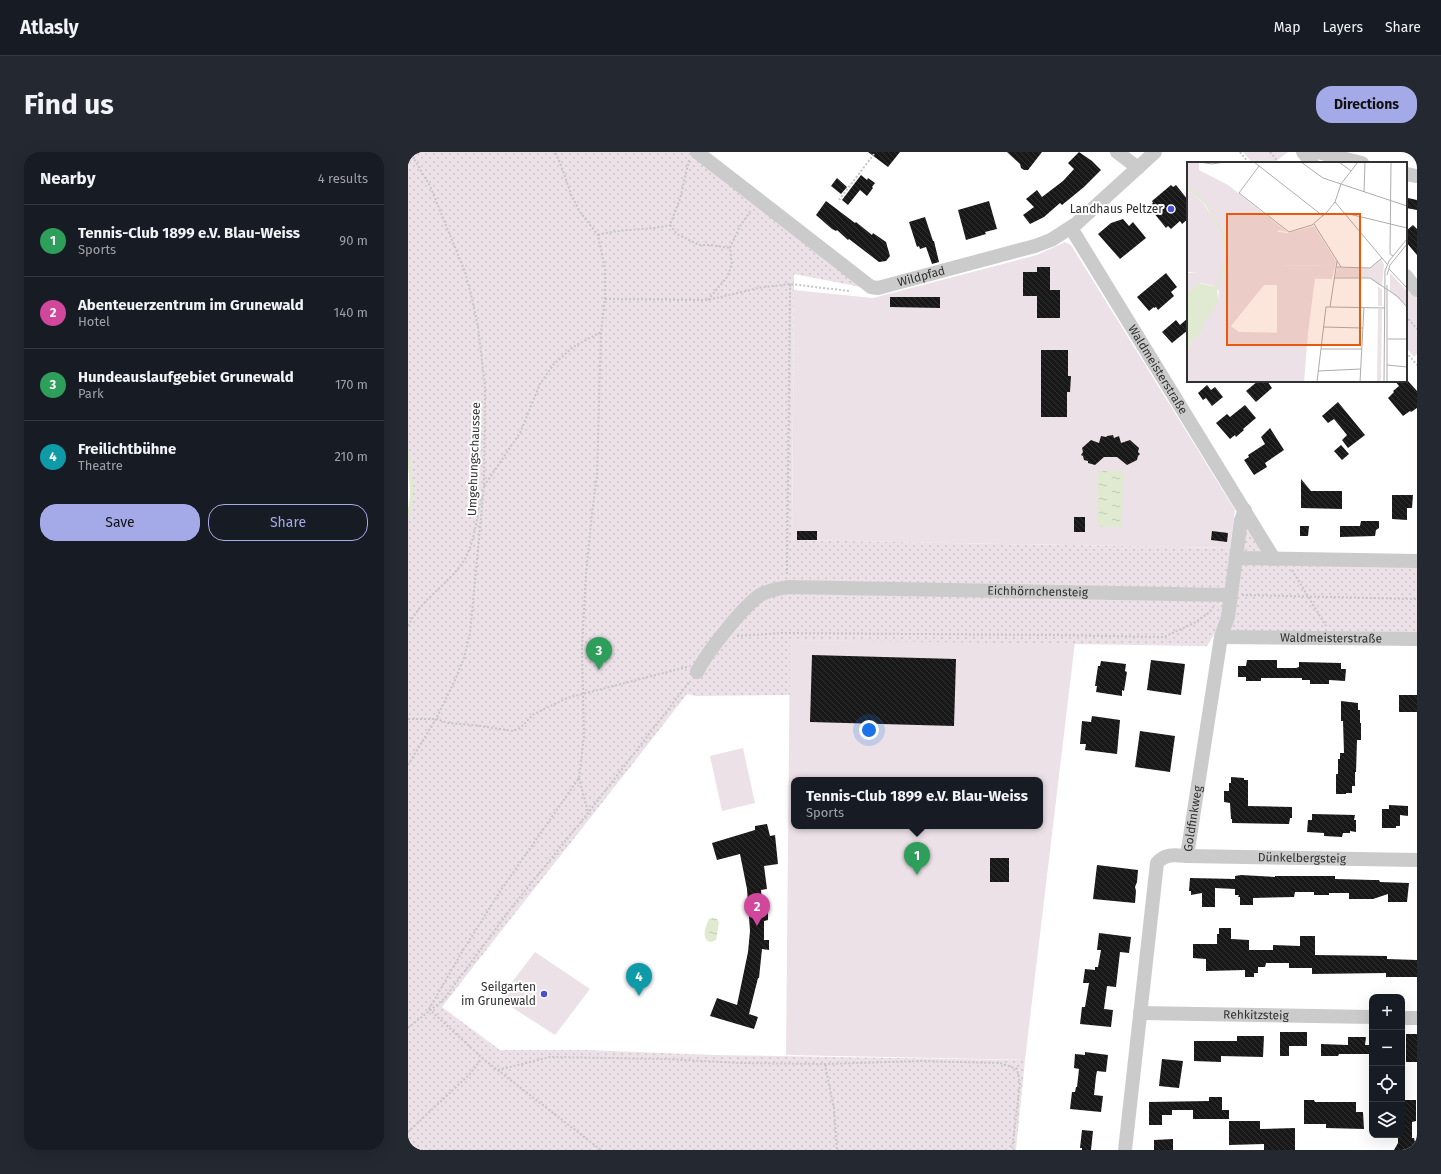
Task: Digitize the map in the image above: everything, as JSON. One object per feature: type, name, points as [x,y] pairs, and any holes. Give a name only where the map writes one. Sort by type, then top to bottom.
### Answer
[{"type":"street","points":[[1117,152],[1138,168]]},
{"type":"street","name":"Wildpfad","points":[[694,154],[759,199],[871,287],[878,288],[1035,246],[1051,240],[1071,228],[1155,152]]},
{"type":"street","points":[[1303,152],[1311,162]]},
{"type":"street","points":[[1317,152],[1358,162]]},
{"type":"street","points":[[1407,174],[1417,176]]},
{"type":"street","name":"Waldmeisterstraße","points":[[1071,228],[1245,510],[1280,559]]},
{"type":"street","points":[[1407,277],[1417,290]]},
{"type":"street","points":[[1245,510],[1241,520],[1236,558],[1417,561]]},
{"type":"street","name":"Goldfinkweg","points":[[1125,1150],[1157,863],[1161,858],[1167,855],[1187,856],[1221,637],[1228,617],[1225,596],[1236,558]]},
{"type":"street","name":"Eichhörnchensteig","points":[[699,668],[743,611],[760,595],[772,589],[787,587],[1225,596]]},
{"type":"street","name":"Waldmeisterstraße","points":[[1221,637],[1417,639]]},
{"type":"street","name":"Dünkelbergsteig","points":[[1187,856],[1417,860]]},
{"type":"street","name":"Rehkitzsteig","points":[[1140,1014],[1369,1017]]},
{"type":"street","points":[[1405,1018],[1417,1018]]},
{"type":"path","name":"Umgehungschaussee","points":[[408,765],[436,719],[464,658],[470,633],[484,486],[486,386],[478,327],[465,272],[430,186],[410,152]]},
{"type":"path","points":[[555,152],[572,197],[580,212],[598,235],[605,269],[605,299],[601,332],[597,476],[586,574],[582,648],[584,736],[579,778],[588,813]]},
{"type":"path","points":[[1240,152],[1248,162]]},
{"type":"path","points":[[1270,152],[1278,162]]},
{"type":"path","points":[[670,225],[680,199],[689,159],[694,154]]},
{"type":"path","points":[[839,200],[874,154]]},
{"type":"path","points":[[708,300],[727,276],[732,265],[730,248],[739,228],[759,199]]},
{"type":"path","points":[[598,235],[626,230],[652,229],[670,225]]},
{"type":"path","points":[[670,225],[677,234],[698,245],[711,245],[730,248]]},
{"type":"path","points":[[605,299],[708,300],[758,288],[790,284],[849,291]]},
{"type":"path","points":[[787,587],[790,284]]},
{"type":"path","points":[[1407,317],[1417,329]]},
{"type":"path","points":[[408,626],[426,600],[460,566],[467,554],[472,541],[484,486],[520,433],[540,384],[553,365],[573,347],[601,332]]},
{"type":"path","points":[[1407,353],[1417,365]]},
{"type":"path","points":[[1280,559],[1327,626]]},
{"type":"path","points":[[722,637],[782,633],[1164,637],[1194,623],[1210,612],[1225,596],[1417,599]]},
{"type":"path","points":[[408,719],[436,719],[448,723],[513,731],[520,728],[534,714],[567,698],[699,668]]},
{"type":"path","points":[[408,1028],[429,1009],[444,999],[512,907],[588,813],[699,668]]},
{"type":"path","points":[[429,1009],[462,952],[501,890],[579,778]]},
{"type":"path","points":[[429,1009],[482,1058],[601,1150]]},
{"type":"path","points":[[498,1070],[550,1057],[666,1059],[740,1063],[1000,1063],[1017,1069],[1020,1083],[1012,1150]]},
{"type":"path","points":[[408,1132],[470,1074],[482,1058]]},
{"type":"path","points":[[824,1064],[834,1109],[837,1150]]},
{"type":"shaded area","points":[[408,152],[690,152],[866,288],[794,274],[792,540],[1230,548],[1224,618],[1207,646],[790,640],[790,695],[696,696],[687,694],[442,1007],[500,1050],[586,1050],[714,1055],[1025,1060],[1016,1150],[408,1150],[408,516],[412,492],[408,451]]},
{"type":"shaded area","points":[[1243,152],[1288,152],[1275,162],[1251,162]]},
{"type":"shaded area","points":[[1065,242],[1071,245],[1235,510],[1230,548],[792,540],[794,290],[873,298],[1037,255]]},
{"type":"shaded area","points":[[1407,286],[1417,298],[1417,354],[1414,357],[1407,349]]},
{"type":"shaded area","points":[[1247,527],[1262,552],[1244,554],[1242,551],[1245,530]]},
{"type":"shaded area","points":[[1240,564],[1417,565],[1417,635],[1232,631],[1231,629]]},
{"type":"shaded area","points":[[790,640],[1075,642],[1025,1060],[786,1055]]},
{"type":"shaded area","points":[[743,748],[755,803],[722,811],[710,756]]},
{"type":"shaded area","name":"Seilgarten im Grunewald","points":[[535,952],[590,989],[555,1035],[499,999]]},
{"type":"water","points":[[1098,471],[1123,471],[1122,527],[1097,526]]},
{"type":"water","points":[[709,919],[717,919],[719,922],[716,940],[711,942],[707,941],[705,933]]},
{"type":"building","points":[[868,152],[900,152],[888,167]]},
{"type":"building","points":[[1007,152],[1042,152],[1028,170],[1024,170],[1021,168],[1020,164]]},
{"type":"building","points":[[1079,152],[1092,161],[1101,170],[1084,187],[1062,205],[1060,203],[1044,217],[1030,224],[1023,215],[1034,207],[1026,199],[1037,190],[1042,197],[1063,181],[1074,169],[1068,163]]},
{"type":"building","points":[[861,175],[867,180],[868,178],[875,183],[872,187],[873,188],[867,196],[860,190],[848,205],[842,200]]},
{"type":"building","points":[[837,178],[847,187],[841,194],[831,186]]},
{"type":"building","name":"Landhaus Peltzer","points":[[1171,185],[1173,187],[1176,185],[1187,199],[1187,220],[1182,224],[1180,221],[1171,229],[1168,226],[1166,228],[1153,212],[1150,205],[1153,203],[1152,201]]},
{"type":"building","points":[[1408,198],[1417,200],[1417,210],[1407,208]]},
{"type":"building","points":[[826,201],[872,235],[873,233],[886,242],[890,256],[886,261],[879,262],[849,239],[848,240],[837,230],[832,229],[816,215]]},
{"type":"building","points":[[989,201],[997,229],[966,240],[958,210]]},
{"type":"building","points":[[925,217],[934,241],[939,262],[932,264],[926,247],[920,249],[919,246],[917,247],[909,222]]},
{"type":"building","points":[[1123,219],[1129,226],[1133,222],[1146,238],[1120,259],[1098,234],[1111,223]]},
{"type":"building","points":[[1413,225],[1417,229],[1417,255],[1407,243],[1407,230]]},
{"type":"building","points":[[1037,267],[1050,267],[1050,290],[1060,290],[1060,318],[1037,318],[1037,296],[1023,296],[1023,272],[1037,272]]},
{"type":"building","points":[[1166,273],[1177,287],[1171,292],[1174,296],[1158,310],[1154,307],[1149,311],[1137,297]]},
{"type":"building","points":[[890,297],[940,297],[940,308],[890,307]]},
{"type":"building","points":[[1187,319],[1187,331],[1172,343],[1162,332],[1176,320],[1180,325]]},
{"type":"building","points":[[1041,350],[1068,350],[1068,376],[1071,376],[1070,392],[1067,392],[1067,417],[1041,417]]},
{"type":"building","points":[[1408,381],[1417,391],[1417,408],[1403,416],[1388,398],[1399,386],[1396,382]]},
{"type":"building","points":[[1257,382],[1268,382],[1272,388],[1256,402],[1246,391]]},
{"type":"building","points":[[1207,385],[1211,390],[1215,387],[1223,397],[1212,406],[1206,398],[1203,400],[1198,393]]},
{"type":"building","points":[[1338,402],[1365,435],[1348,448],[1342,440],[1347,435],[1334,419],[1328,423],[1322,416]]},
{"type":"building","points":[[1245,405],[1256,418],[1236,437],[1235,435],[1230,439],[1216,423],[1227,414],[1230,417]]},
{"type":"building","points":[[1270,428],[1284,450],[1265,463],[1267,467],[1254,475],[1244,460],[1249,457],[1248,455],[1265,444],[1261,437]]},
{"type":"building","points":[[1113,435],[1114,438],[1119,436],[1121,443],[1130,440],[1139,448],[1138,452],[1140,454],[1137,460],[1127,465],[1117,457],[1104,457],[1095,465],[1084,460],[1083,456],[1081,455],[1083,452],[1082,448],[1091,440],[1099,443],[1101,436],[1106,437]]},
{"type":"building","points":[[1341,445],[1349,454],[1342,460],[1334,451]]},
{"type":"building","points":[[1301,479],[1311,491],[1342,491],[1342,509],[1301,508]]},
{"type":"building","points":[[1392,495],[1413,495],[1412,508],[1407,508],[1407,520],[1392,519]]},
{"type":"building","points":[[1074,517],[1085,517],[1085,532],[1074,532]]},
{"type":"building","points":[[1361,521],[1379,521],[1379,528],[1376,530],[1375,536],[1340,537],[1340,526],[1360,526]]},
{"type":"building","points":[[1300,526],[1309,526],[1308,536],[1300,536]]},
{"type":"building","points":[[797,531],[817,531],[817,540],[797,540]]},
{"type":"building","points":[[1212,531],[1228,533],[1227,542],[1211,540]]},
{"type":"building","points":[[812,655],[956,659],[954,726],[810,722]]},
{"type":"building","points":[[1151,660],[1185,664],[1181,695],[1147,690]]},
{"type":"building","points":[[1247,660],[1277,660],[1277,668],[1296,668],[1299,667],[1299,662],[1341,663],[1341,669],[1346,669],[1345,681],[1329,680],[1329,684],[1310,684],[1310,680],[1302,680],[1302,678],[1261,678],[1261,681],[1246,681],[1246,677],[1238,677],[1238,666],[1246,666]]},
{"type":"building","points":[[1101,661],[1126,664],[1125,671],[1127,672],[1124,691],[1122,690],[1122,696],[1096,692],[1097,686],[1095,686],[1098,666],[1100,666]]},
{"type":"building","points":[[1399,695],[1417,695],[1417,712],[1399,712]]},
{"type":"building","points":[[1341,701],[1358,703],[1358,710],[1360,710],[1361,740],[1357,740],[1355,786],[1352,786],[1352,793],[1336,794],[1338,759],[1340,759],[1340,753],[1344,753]]},
{"type":"building","points":[[1092,716],[1120,720],[1117,754],[1085,750],[1086,744],[1080,744],[1082,721],[1091,722]]},
{"type":"building","points":[[1140,731],[1175,736],[1170,772],[1135,767]]},
{"type":"building","points":[[1231,777],[1244,778],[1244,780],[1248,780],[1248,806],[1292,807],[1292,818],[1290,818],[1289,824],[1232,823],[1230,803],[1224,802],[1224,791],[1229,791]]},
{"type":"building","points":[[1389,805],[1408,806],[1408,816],[1400,815],[1400,826],[1396,826],[1396,828],[1382,828],[1382,809],[1389,809]]},
{"type":"building","points":[[1312,814],[1355,815],[1354,820],[1356,820],[1356,832],[1350,831],[1350,833],[1343,833],[1342,837],[1324,836],[1324,833],[1307,832],[1308,820],[1312,820]]},
{"type":"building","points":[[767,824],[770,836],[775,835],[778,864],[764,866],[767,889],[761,890],[763,912],[768,912],[768,920],[764,921],[764,940],[769,940],[769,950],[762,949],[759,978],[749,1014],[758,1017],[754,1029],[710,1016],[717,998],[737,1005],[748,952],[750,931],[747,889],[740,854],[717,860],[712,843],[755,830],[755,826]]},
{"type":"building","points":[[990,858],[1009,858],[1009,882],[990,882]]},
{"type":"building","points":[[1097,865],[1138,870],[1135,887],[1135,903],[1093,899]]},
{"type":"building","points":[[1235,876],[1275,877],[1335,876],[1335,879],[1379,880],[1380,882],[1409,883],[1407,902],[1388,902],[1388,894],[1373,899],[1349,899],[1349,893],[1314,895],[1314,892],[1295,892],[1294,897],[1253,898],[1253,905],[1240,905],[1240,897],[1238,897],[1239,895],[1235,895],[1235,889],[1215,888],[1215,907],[1202,907],[1202,893],[1191,895],[1191,891],[1189,891],[1190,878],[1235,879]]},
{"type":"building","points":[[1219,928],[1231,928],[1231,939],[1249,940],[1249,950],[1273,950],[1273,945],[1300,946],[1300,936],[1315,936],[1315,955],[1387,956],[1387,959],[1417,960],[1417,977],[1386,977],[1386,973],[1312,974],[1312,968],[1289,968],[1289,963],[1266,963],[1265,967],[1258,967],[1258,973],[1254,973],[1254,977],[1245,977],[1245,970],[1206,971],[1206,959],[1193,958],[1193,944],[1217,944],[1217,934],[1219,934]]},
{"type":"building","points":[[1099,933],[1131,937],[1129,953],[1120,952],[1116,987],[1107,986],[1104,1009],[1113,1010],[1111,1027],[1080,1024],[1082,1007],[1085,1007],[1089,983],[1083,983],[1085,969],[1095,970],[1095,967],[1098,967],[1101,950],[1097,950]]},
{"type":"building","points":[[1280,1032],[1307,1032],[1307,1046],[1289,1046],[1289,1056],[1280,1056]]},
{"type":"building","points":[[1406,1034],[1417,1034],[1417,1062],[1406,1062]]},
{"type":"building","points":[[1237,1036],[1264,1036],[1263,1057],[1221,1056],[1221,1062],[1194,1061],[1194,1041],[1237,1041]]},
{"type":"building","points":[[1348,1037],[1366,1037],[1365,1045],[1369,1045],[1369,1054],[1339,1054],[1338,1056],[1321,1056],[1321,1044],[1348,1045]]},
{"type":"building","points":[[1085,1052],[1108,1055],[1106,1072],[1097,1071],[1096,1076],[1094,1095],[1103,1096],[1101,1112],[1070,1109],[1072,1092],[1075,1092],[1077,1087],[1079,1069],[1074,1068],[1075,1054],[1085,1055]]},
{"type":"building","points":[[1162,1059],[1183,1061],[1179,1088],[1159,1086]]},
{"type":"building","points":[[1209,1097],[1222,1097],[1222,1110],[1229,1110],[1229,1119],[1193,1119],[1193,1110],[1172,1110],[1172,1115],[1162,1115],[1162,1125],[1149,1125],[1149,1102],[1209,1101]]},
{"type":"building","points":[[1304,1100],[1314,1100],[1315,1102],[1356,1102],[1356,1112],[1363,1112],[1364,1129],[1326,1128],[1326,1124],[1304,1124]]},
{"type":"building","points":[[1405,1100],[1416,1100],[1416,1121],[1412,1122],[1412,1138],[1414,1138],[1417,1150],[1394,1150],[1398,1143],[1398,1138],[1405,1138]]},
{"type":"building","points":[[1229,1121],[1260,1121],[1260,1129],[1295,1128],[1295,1150],[1264,1150],[1264,1144],[1229,1145]]},
{"type":"building","points":[[1082,1130],[1093,1131],[1091,1150],[1082,1150],[1082,1148],[1080,1148]]},
{"type":"building","points":[[1173,1139],[1173,1150],[1154,1150],[1154,1140]]},
{"type":"waterway","points":[[408,451],[412,492],[408,516]]},
{"type":"place","name":"Landhaus Peltzer","points":[[1171,209]]},
{"type":"place","name":"Hundeauslaufgebiet Grunewald","points":[[599,670]]},
{"type":"place","name":"Tennis-Club 1899 e.V. Blau-Weiss","points":[[917,875]]},
{"type":"place","name":"Abenteuerzentrum im Grunewald","points":[[757,926]]},
{"type":"place","name":"Seilgarten im Grunewald","points":[[544,994]]},
{"type":"place","name":"Freilichtbühne","points":[[639,996]]}]
